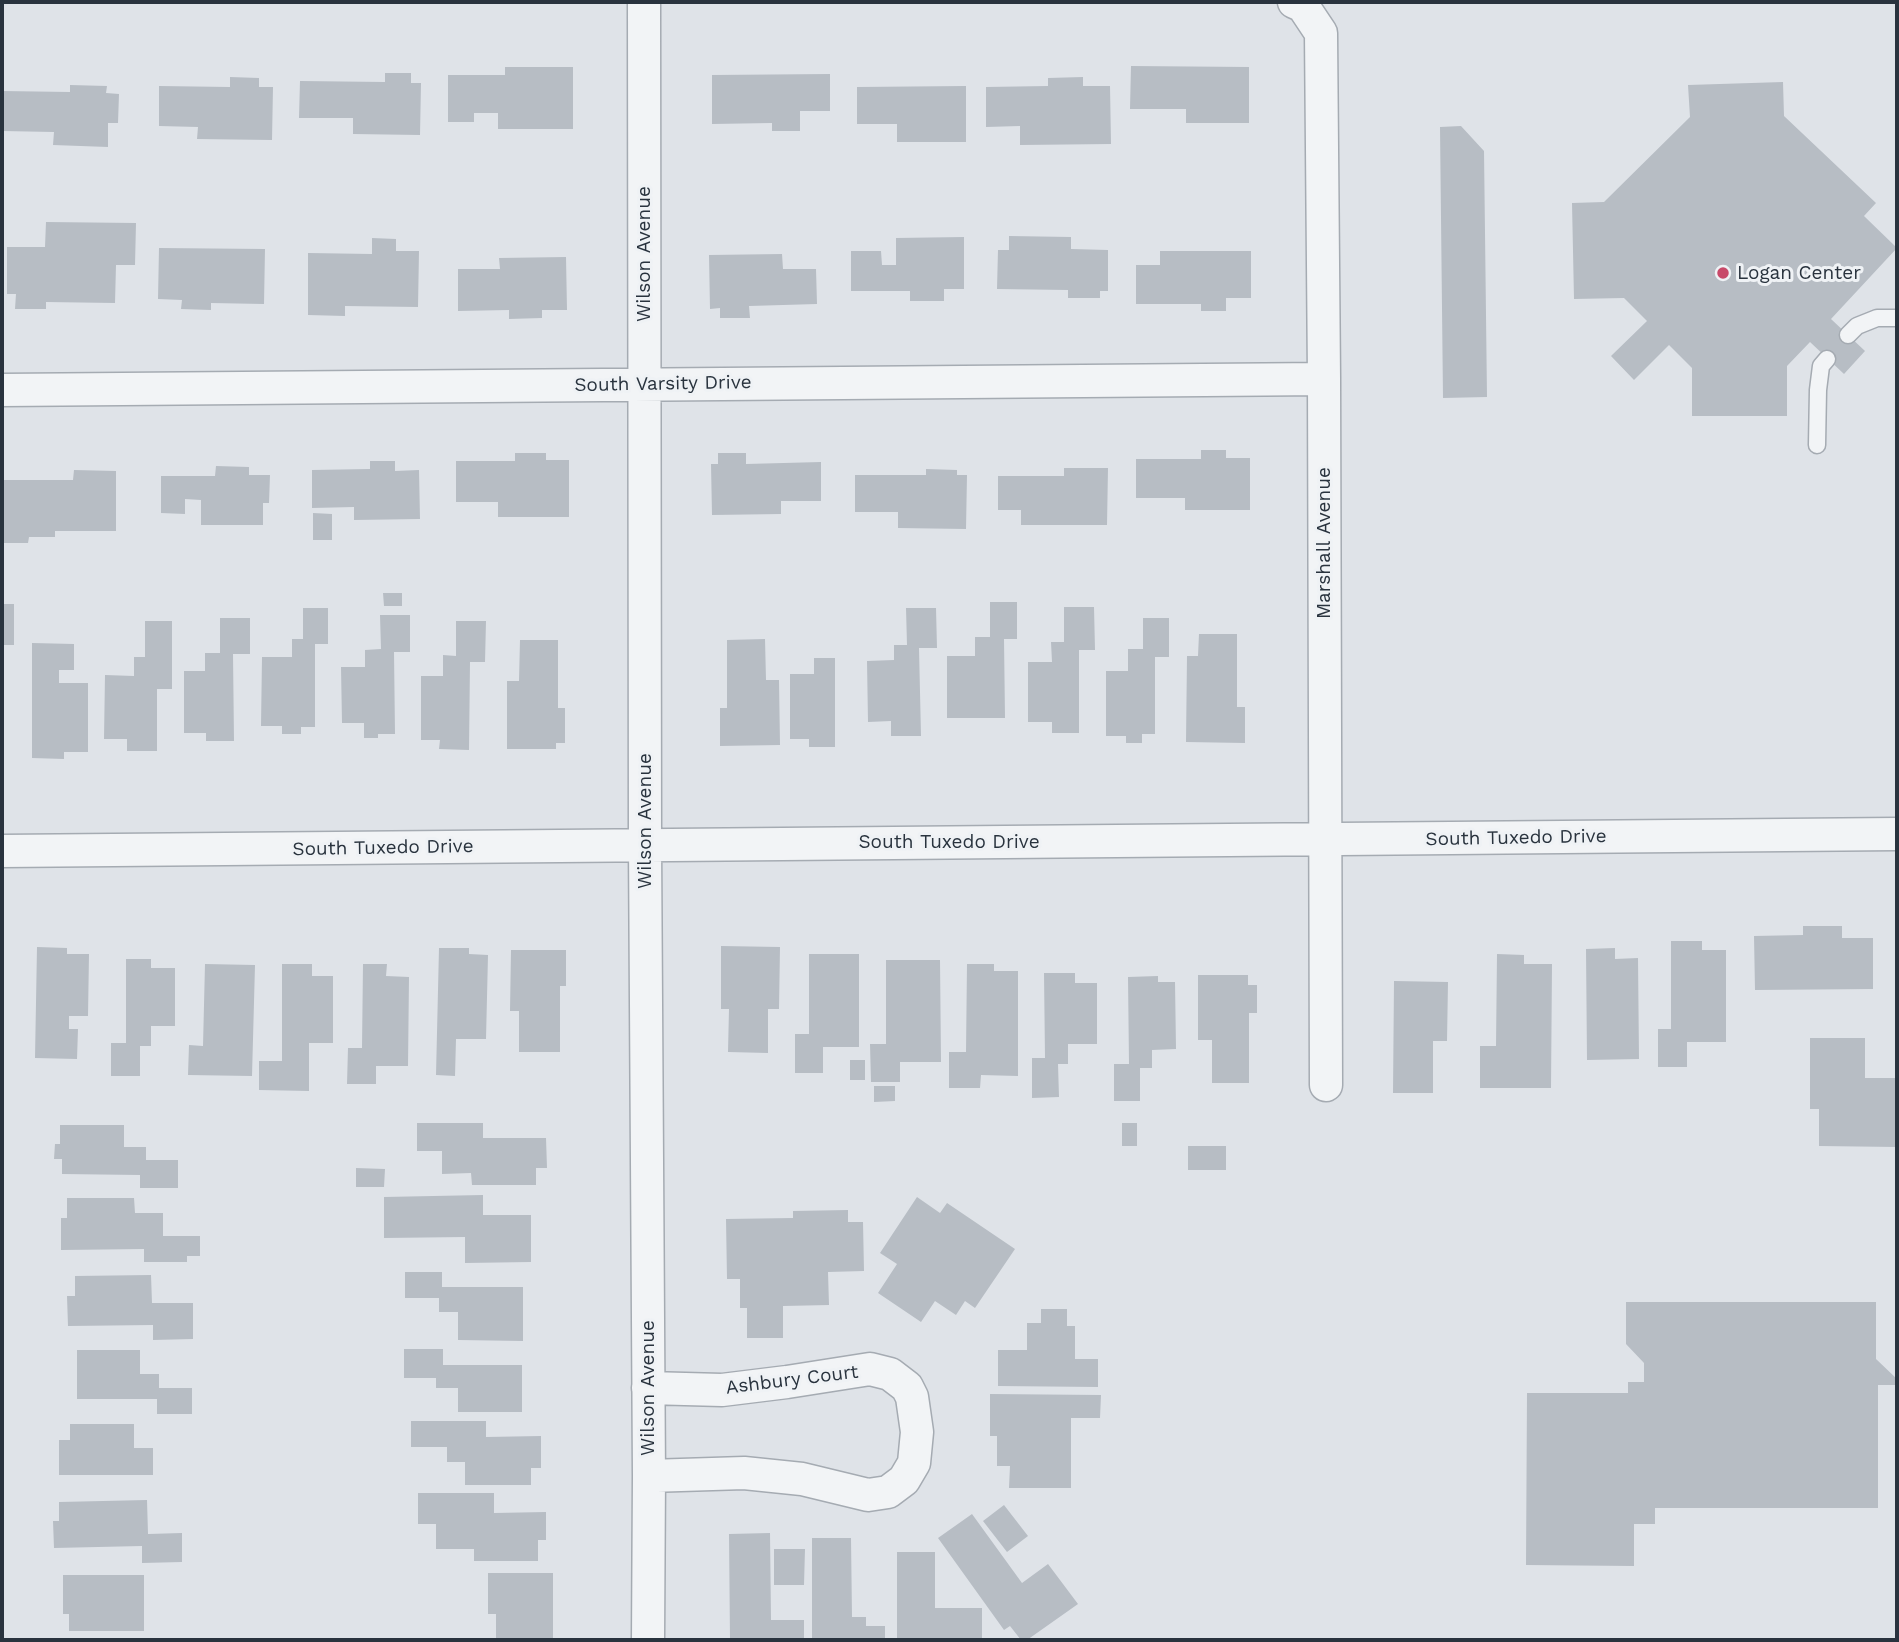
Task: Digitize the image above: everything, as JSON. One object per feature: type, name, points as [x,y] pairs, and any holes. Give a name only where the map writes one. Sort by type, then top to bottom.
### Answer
[{"type":"street","name":"Wilson Avenue","points":[[644,2],[648,1640]]},
{"type":"street","name":"Marshall Avenue","points":[[1299,4],[1321,33],[1326,1085]]},
{"type":"street","name":"South Varsity Drive","points":[[2,390],[1324,379]]},
{"type":"street","name":"South Tuxedo Drive","points":[[2,851],[1897,834]]},
{"type":"street","name":"Ashbury Court","points":[[648,1388],[722,1390],[870,1369],[890,1374],[907,1387],[912,1397],[917,1432],[914,1463],[904,1480],[888,1492],[869,1495],[802,1479],[744,1473],[649,1476]]},
{"type":"lane","points":[[1848,335],[1857,326],[1878,318],[1897,318]]},
{"type":"lane","points":[[1816,445],[1821,366],[1827,359]]},
{"type":"building","points":[[1131,66],[1249,67],[1249,123],[1186,123],[1186,109],[1130,109]]},
{"type":"building","points":[[505,67],[573,67],[573,129],[498,129],[498,113],[474,113],[474,122],[448,122],[448,75],[505,75]]},
{"type":"building","points":[[385,73],[411,73],[411,83],[421,83],[420,135],[353,134],[353,118],[299,118],[300,81],[385,82]]},
{"type":"building","points":[[830,74],[830,111],[800,111],[800,131],[772,131],[772,123],[712,124],[712,75]]},
{"type":"building","points":[[230,77],[259,78],[259,87],[273,87],[272,140],[197,139],[198,127],[159,126],[159,86],[230,87]]},
{"type":"building","points":[[1083,77],[1083,86],[1110,86],[1111,144],[1020,145],[1020,126],[986,127],[986,87],[1048,86],[1048,78]]},
{"type":"building","name":"Logan Center","points":[[1783,82],[1784,116],[1876,203],[1864,216],[1897,248],[1831,319],[1865,351],[1844,374],[1810,342],[1787,366],[1787,416],[1692,416],[1692,368],[1669,345],[1634,380],[1611,356],[1647,321],[1624,298],[1574,299],[1572,203],[1604,202],[1690,117],[1688,85]]},
{"type":"building","points":[[70,85],[107,86],[106,93],[119,94],[118,123],[108,123],[108,147],[53,145],[54,132],[2,131],[2,91],[70,92]]},
{"type":"building","points":[[966,86],[966,142],[897,142],[897,124],[857,124],[857,87]]},
{"type":"building","points":[[1461,126],[1484,151],[1487,397],[1443,398],[1440,127]]},
{"type":"building","points":[[46,222],[136,223],[135,265],[116,265],[115,303],[46,302],[46,309],[15,309],[16,294],[7,294],[7,247],[45,247]]},
{"type":"building","points":[[1009,236],[1071,237],[1071,249],[1108,250],[1108,291],[1100,291],[1100,298],[1068,298],[1068,290],[997,289],[998,250],[1009,250]]},
{"type":"building","points":[[964,237],[964,289],[944,289],[944,301],[910,301],[910,291],[851,291],[851,251],[881,251],[882,265],[896,265],[896,238]]},
{"type":"building","points":[[372,238],[396,239],[396,251],[419,251],[418,307],[345,306],[345,316],[308,315],[308,253],[372,254]]},
{"type":"building","points":[[159,248],[265,249],[264,304],[211,303],[211,310],[181,309],[182,300],[158,299]]},
{"type":"building","points":[[1160,251],[1251,251],[1251,298],[1226,298],[1226,311],[1201,311],[1201,304],[1136,304],[1136,265],[1160,265]]},
{"type":"building","points":[[782,254],[783,269],[816,269],[817,304],[749,306],[750,318],[720,318],[720,308],[710,309],[709,255]]},
{"type":"building","points":[[566,257],[567,310],[542,310],[542,318],[509,319],[509,310],[458,311],[458,269],[500,269],[499,258]]},
{"type":"building","points":[[1201,450],[1226,450],[1226,458],[1250,458],[1250,510],[1185,510],[1185,498],[1136,498],[1136,459],[1201,459]]},
{"type":"building","points":[[515,453],[546,453],[546,460],[569,460],[569,517],[498,517],[498,502],[456,502],[456,461],[515,461]]},
{"type":"building","points":[[718,453],[746,453],[746,464],[821,462],[821,501],[781,501],[781,514],[712,515],[711,464],[718,464]]},
{"type":"building","points":[[370,461],[395,461],[395,471],[419,470],[420,519],[354,520],[354,507],[312,508],[312,470],[370,469]]},
{"type":"building","points":[[216,466],[249,467],[249,475],[270,475],[269,503],[263,503],[263,525],[201,525],[201,500],[185,499],[185,514],[161,513],[161,476],[215,476]]},
{"type":"building","points":[[1064,468],[1108,468],[1107,525],[1021,525],[1021,510],[998,510],[998,476],[1064,476]]},
{"type":"building","points":[[926,469],[957,470],[957,475],[967,475],[966,529],[898,528],[898,512],[855,512],[855,475],[926,475]]},
{"type":"building","points":[[74,470],[116,471],[116,531],[55,531],[55,537],[29,537],[28,543],[3,543],[4,480],[73,480]]},
{"type":"building","points":[[313,513],[332,514],[332,540],[313,540]]},
{"type":"building","points":[[383,593],[402,593],[402,606],[384,606]]},
{"type":"building","points":[[990,602],[1017,602],[1017,639],[1004,639],[1005,718],[947,718],[947,656],[975,656],[975,637],[990,637]]},
{"type":"building","points":[[2,604],[14,604],[14,645],[2,645]]},
{"type":"building","points":[[1064,607],[1094,607],[1095,650],[1079,650],[1079,733],[1052,733],[1052,722],[1028,722],[1028,662],[1052,662],[1051,642],[1064,642]]},
{"type":"building","points":[[303,608],[328,608],[328,644],[315,644],[315,727],[301,727],[301,734],[282,734],[282,726],[261,726],[262,657],[292,657],[292,639],[303,639]]},
{"type":"building","points":[[906,608],[936,608],[937,648],[919,648],[921,736],[891,736],[891,721],[868,722],[867,661],[894,660],[894,645],[907,645]]},
{"type":"building","points":[[380,615],[410,615],[410,652],[394,652],[395,734],[378,734],[378,738],[364,738],[364,723],[342,723],[341,667],[365,667],[365,650],[381,649]]},
{"type":"building","points":[[220,618],[250,618],[250,654],[233,654],[234,741],[206,741],[206,733],[184,733],[184,671],[205,671],[205,653],[220,653]]},
{"type":"building","points":[[1143,618],[1169,618],[1169,657],[1155,657],[1155,734],[1142,734],[1142,743],[1126,743],[1126,736],[1106,736],[1106,671],[1128,671],[1128,649],[1143,649]]},
{"type":"building","points":[[145,621],[172,621],[172,689],[157,689],[157,751],[127,751],[127,739],[104,739],[105,675],[134,676],[134,657],[145,657]]},
{"type":"building","points":[[456,621],[486,621],[485,662],[470,662],[469,750],[439,749],[440,740],[421,740],[421,676],[443,676],[443,655],[456,656]]},
{"type":"building","points":[[1199,634],[1237,634],[1237,707],[1245,707],[1245,743],[1186,742],[1187,656],[1198,656]]},
{"type":"building","points":[[765,639],[766,680],[779,680],[780,745],[720,746],[720,708],[727,708],[727,640]]},
{"type":"building","points":[[520,640],[558,640],[558,708],[565,708],[565,743],[556,743],[556,749],[507,749],[507,681],[519,681]]},
{"type":"building","points":[[32,643],[74,644],[74,670],[59,670],[59,683],[88,683],[88,752],[64,752],[64,759],[32,758]]},
{"type":"building","points":[[814,658],[835,658],[835,747],[809,747],[809,739],[790,739],[790,674],[814,674]]},
{"type":"building","points":[[1803,926],[1842,926],[1842,938],[1873,938],[1873,989],[1755,990],[1754,936],[1803,935]]},
{"type":"building","points":[[1671,941],[1702,941],[1702,950],[1726,950],[1726,1042],[1687,1042],[1687,1067],[1658,1067],[1658,1029],[1671,1029]]},
{"type":"building","points":[[721,946],[780,947],[779,1009],[768,1009],[768,1053],[728,1052],[729,1009],[721,1009]]},
{"type":"building","points":[[37,947],[67,948],[67,954],[89,954],[88,1016],[69,1016],[69,1029],[78,1029],[77,1059],[35,1058]]},
{"type":"building","points":[[439,948],[469,948],[469,954],[488,955],[486,1039],[456,1039],[455,1076],[436,1075]]},
{"type":"building","points":[[1615,948],[1615,959],[1638,958],[1639,1059],[1587,1060],[1586,949]]},
{"type":"building","points":[[511,950],[566,950],[566,986],[560,986],[560,1052],[519,1052],[519,1011],[510,1011]]},
{"type":"building","points":[[809,954],[859,954],[859,1047],[823,1047],[823,1073],[795,1073],[795,1034],[809,1034]]},
{"type":"building","points":[[1497,954],[1524,955],[1524,964],[1552,964],[1551,1088],[1480,1088],[1480,1046],[1496,1046]]},
{"type":"building","points":[[126,959],[151,959],[151,968],[175,968],[175,1026],[151,1026],[151,1046],[140,1046],[140,1076],[111,1076],[111,1043],[126,1043]]},
{"type":"building","points":[[886,960],[940,960],[941,1062],[900,1062],[900,1082],[871,1082],[870,1044],[886,1044]]},
{"type":"building","points":[[205,964],[255,965],[252,1076],[188,1075],[189,1045],[203,1046]]},
{"type":"building","points":[[282,964],[312,964],[312,976],[333,976],[333,1043],[309,1043],[309,1091],[259,1090],[259,1061],[282,1061]]},
{"type":"building","points":[[363,964],[387,964],[386,976],[409,977],[408,1066],[376,1066],[376,1084],[347,1084],[348,1048],[362,1048]]},
{"type":"building","points":[[967,964],[994,964],[994,971],[1018,971],[1018,1076],[981,1075],[980,1088],[949,1088],[949,1052],[966,1052]]},
{"type":"building","points":[[1044,973],[1075,973],[1075,983],[1097,983],[1097,1044],[1068,1044],[1068,1064],[1058,1064],[1059,1097],[1032,1098],[1032,1058],[1045,1058]]},
{"type":"building","points":[[1198,975],[1248,975],[1248,985],[1257,985],[1257,1013],[1249,1013],[1249,1083],[1212,1083],[1212,1040],[1198,1040]]},
{"type":"building","points":[[1158,976],[1158,982],[1175,982],[1176,1049],[1152,1050],[1152,1068],[1140,1068],[1140,1101],[1114,1101],[1114,1064],[1129,1064],[1128,977]]},
{"type":"building","points":[[1394,981],[1448,982],[1447,1041],[1433,1041],[1433,1093],[1393,1093]]},
{"type":"building","points":[[1810,1038],[1865,1038],[1865,1078],[1897,1078],[1897,1147],[1819,1146],[1819,1109],[1810,1109]]},
{"type":"building","points":[[850,1060],[865,1060],[865,1080],[850,1080]]},
{"type":"building","points":[[874,1086],[895,1086],[895,1101],[874,1102]]},
{"type":"building","points":[[417,1123],[483,1123],[483,1138],[546,1138],[547,1168],[536,1168],[536,1185],[472,1185],[471,1173],[442,1174],[442,1151],[417,1151]]},
{"type":"building","points":[[1122,1123],[1137,1123],[1137,1146],[1122,1146]]},
{"type":"building","points":[[60,1125],[124,1125],[124,1147],[146,1147],[146,1160],[178,1160],[178,1188],[140,1188],[140,1175],[62,1174],[62,1159],[54,1159],[55,1144],[60,1144]]},
{"type":"building","points":[[1188,1146],[1226,1146],[1226,1170],[1188,1170]]},
{"type":"building","points":[[356,1168],[385,1169],[384,1187],[356,1187]]},
{"type":"building","points":[[483,1195],[483,1215],[531,1215],[531,1262],[465,1263],[465,1237],[384,1238],[384,1197]]},
{"type":"building","points":[[917,1197],[940,1213],[947,1203],[1015,1249],[975,1308],[965,1301],[956,1315],[935,1301],[921,1322],[878,1293],[897,1264],[880,1253]]},
{"type":"building","points":[[67,1198],[134,1198],[135,1213],[163,1213],[163,1236],[200,1236],[200,1256],[187,1256],[187,1262],[144,1262],[144,1249],[61,1250],[61,1218],[67,1218]]},
{"type":"building","points":[[848,1210],[848,1222],[863,1222],[864,1271],[828,1272],[829,1305],[783,1306],[783,1338],[747,1338],[747,1308],[740,1308],[740,1279],[727,1279],[726,1219],[793,1218],[793,1211]]},
{"type":"building","points":[[405,1272],[442,1272],[442,1287],[523,1287],[523,1341],[458,1340],[458,1312],[439,1312],[439,1298],[405,1298]]},
{"type":"building","points":[[151,1275],[152,1303],[193,1303],[193,1339],[153,1340],[153,1325],[68,1326],[67,1296],[75,1296],[75,1276]]},
{"type":"building","points":[[1626,1302],[1876,1302],[1876,1359],[1897,1379],[1897,1385],[1878,1385],[1878,1508],[1655,1508],[1655,1524],[1634,1524],[1634,1566],[1526,1565],[1527,1393],[1628,1393],[1628,1382],[1644,1382],[1644,1363],[1626,1344]]},
{"type":"building","points":[[1041,1309],[1067,1309],[1067,1326],[1075,1326],[1075,1359],[1098,1359],[1098,1387],[998,1386],[998,1350],[1027,1350],[1027,1323],[1041,1323]]},
{"type":"building","points":[[404,1349],[443,1349],[443,1365],[522,1365],[522,1412],[458,1412],[458,1388],[436,1388],[436,1378],[404,1378]]},
{"type":"building","points":[[77,1350],[140,1350],[140,1374],[159,1374],[159,1388],[192,1388],[192,1414],[157,1414],[157,1399],[77,1399]]},
{"type":"building","points":[[990,1394],[1101,1395],[1100,1418],[1071,1418],[1071,1488],[1009,1488],[1010,1466],[997,1466],[997,1436],[990,1436]]},
{"type":"building","points":[[411,1421],[486,1421],[486,1437],[541,1436],[541,1468],[531,1468],[531,1485],[465,1485],[465,1462],[447,1462],[447,1447],[411,1447]]},
{"type":"building","points":[[70,1424],[134,1424],[134,1448],[153,1448],[153,1475],[59,1475],[59,1440],[70,1440]]},
{"type":"building","points":[[418,1493],[494,1493],[494,1513],[546,1512],[546,1540],[538,1540],[538,1561],[474,1561],[474,1549],[436,1549],[436,1524],[418,1524]]},
{"type":"building","points":[[147,1500],[148,1534],[182,1533],[182,1562],[142,1563],[142,1546],[54,1548],[53,1521],[59,1521],[59,1502]]},
{"type":"building","points":[[1004,1505],[1028,1536],[1007,1552],[983,1521]]},
{"type":"building","points":[[972,1514],[1022,1583],[1048,1564],[1078,1604],[1027,1640],[1021,1640],[1010,1626],[1004,1630],[938,1538]]},
{"type":"building","points":[[770,1533],[771,1620],[804,1620],[804,1640],[730,1640],[729,1534]]},
{"type":"building","points":[[812,1538],[851,1538],[852,1617],[866,1617],[866,1626],[885,1626],[885,1640],[812,1640]]},
{"type":"building","points":[[774,1549],[805,1549],[804,1585],[774,1585]]},
{"type":"building","points":[[897,1552],[935,1552],[935,1608],[982,1608],[982,1640],[897,1640]]},
{"type":"building","points":[[488,1573],[553,1573],[553,1640],[496,1640],[496,1614],[488,1614]]},
{"type":"building","points":[[63,1575],[144,1575],[144,1631],[69,1631],[69,1614],[63,1614]]},
{"type":"place","name":"Logan Center","points":[[1723,273]]}]
